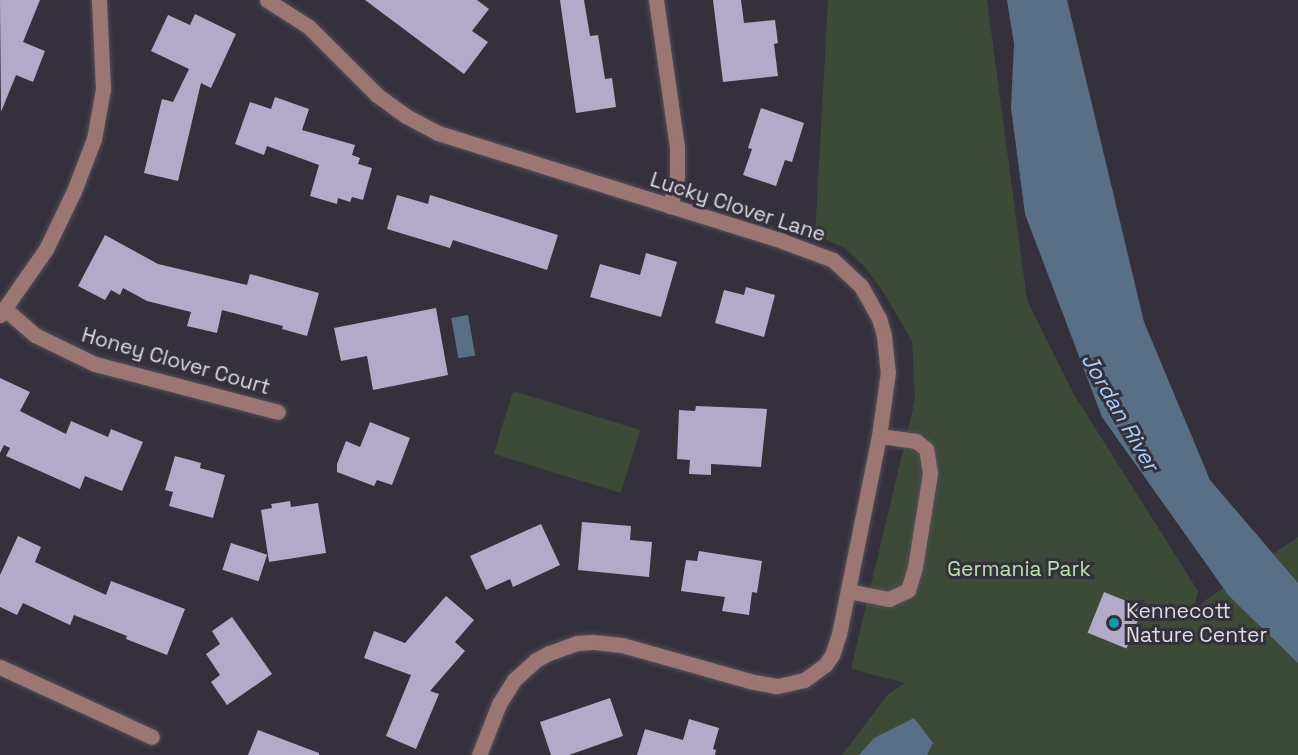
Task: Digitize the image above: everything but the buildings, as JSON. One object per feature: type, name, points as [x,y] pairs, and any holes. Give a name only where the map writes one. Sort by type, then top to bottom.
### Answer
[{"type":"street","points":[[2,312],[31,274],[60,221],[94,139],[103,89],[99,0]]},
{"type":"street","name":"Lucky Clover Lane","points":[[267,0],[309,27],[377,95],[420,125],[478,146],[817,253],[833,261],[854,279],[871,301],[879,318],[888,353],[887,391],[840,634],[832,655],[816,673],[804,680],[777,686],[750,681],[622,645],[592,642],[563,647],[536,660],[514,680],[499,704],[479,755]]},
{"type":"street","points":[[656,0],[677,147],[677,176],[670,206]]},
{"type":"street","name":"Honey Clover Court","points":[[2,312],[35,335],[95,364],[278,412]]},
{"type":"street","points":[[848,591],[889,598],[908,590],[915,567],[930,473],[926,449],[916,441],[879,436]]},
{"type":"street","points":[[0,667],[152,737]]},
{"type":"green space","name":"Germania Park","points":[[828,0],[987,0],[1027,300],[1073,393],[1198,591],[1193,613],[1207,599],[1298,537],[1298,755],[842,755],[888,694],[905,683],[851,669],[915,400],[912,341],[884,293],[863,265],[844,248],[815,235]]},
{"type":"green space","points":[[513,391],[640,430],[621,493],[494,454]]},
{"type":"water","name":"Jordan River","points":[[1007,0],[1067,0],[1144,322],[1210,480],[1298,583],[1298,663],[1229,596],[1102,417],[1025,214],[1011,108],[1014,44]]},
{"type":"water","points":[[468,315],[475,355],[458,358],[451,318]]},
{"type":"water","points":[[914,718],[933,743],[927,755],[859,755],[874,738]]},
{"type":"place","name":"Kennecott Nature Center","points":[[1114,623]]}]
